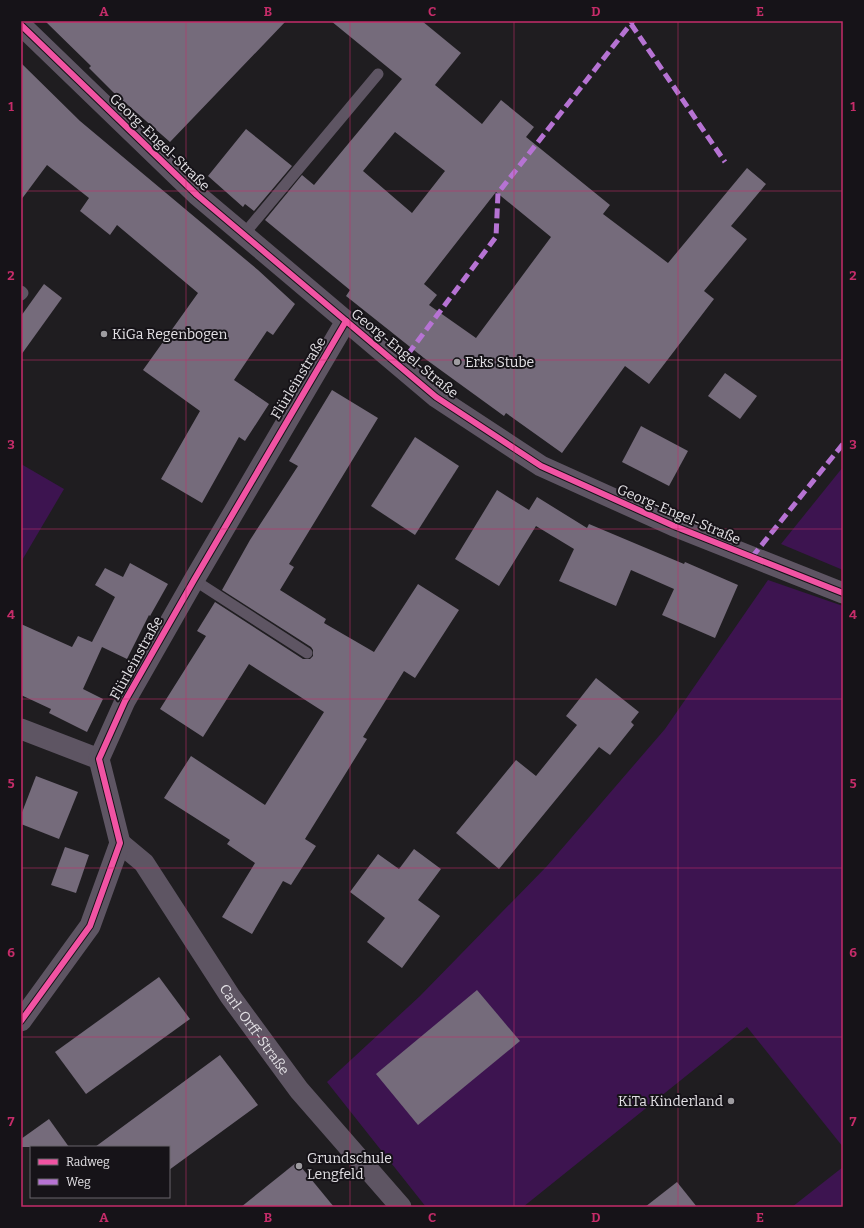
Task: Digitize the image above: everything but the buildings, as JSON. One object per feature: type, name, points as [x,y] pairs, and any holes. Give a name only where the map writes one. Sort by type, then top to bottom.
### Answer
[{"type":"street","name":"Georg-Engel-Straße","points":[[21,25],[197,195],[436,397],[541,466],[674,526],[843,593]]},
{"type":"street","name":"Flürleinstraße","points":[[100,759],[125,701],[346,321]]},
{"type":"street","points":[[21,729],[100,759],[120,843],[90,926],[28,1000],[21,1021]]},
{"type":"street","name":"Carl-Orff-Straße","points":[[120,843],[144,863],[230,996],[300,1090],[401,1207]]},
{"type":"lane","points":[[244,234],[378,74]]},
{"type":"lane","points":[[21,291],[21,295]]},
{"type":"lane","points":[[194,580],[307,652]]},
{"type":"shaded area","points":[[21,464],[64,489],[21,562]]},
{"type":"shaded area","points":[[843,467],[843,570],[781,544]]},
{"type":"shaded area","points":[[768,580],[843,606],[843,1147],[747,1027],[523,1207],[426,1207],[327,1082],[420,996],[547,866],[665,729]]},
{"type":"shaded area","points":[[843,1167],[843,1207],[792,1207]]},
{"type":"marked path","points":[[399,366],[496,237],[498,193],[633,21]]},
{"type":"marked path","points":[[631,24],[725,162]]},
{"type":"marked path","points":[[752,557],[843,444]]},
{"type":"cycle path","points":[[21,25],[197,195],[436,397],[541,466],[674,526],[843,593]]},
{"type":"cycle path","points":[[21,1021],[90,926],[120,843],[99,759],[125,701],[346,321]]},
{"type":"place","name":"KiGa Regenbogen","points":[[104,334]]},
{"type":"place","name":"Erks Stube","points":[[457,362]]},
{"type":"place","name":"KiTa Kinderland","points":[[731,1101]]},
{"type":"place","name":"Grundschule Lengfeld","points":[[299,1166]]}]
